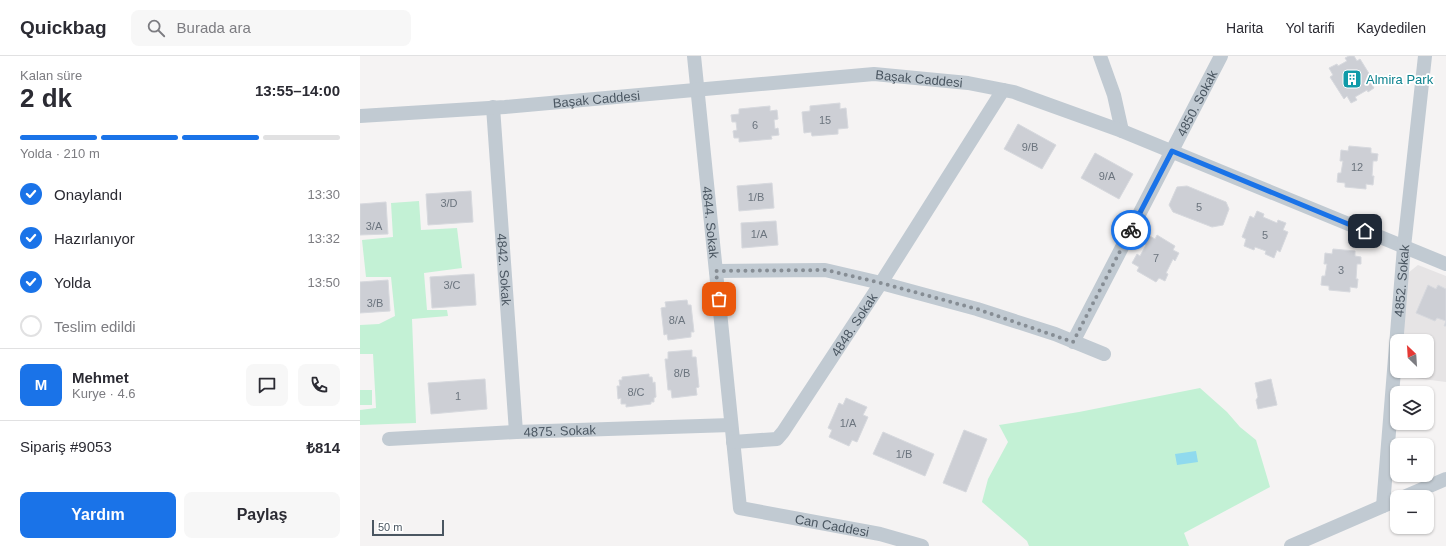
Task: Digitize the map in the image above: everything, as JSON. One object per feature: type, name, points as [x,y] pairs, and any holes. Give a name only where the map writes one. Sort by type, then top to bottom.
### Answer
[{"type":"street","name":"4844. Sokak","points":[[694,56],[740,508]]},
{"type":"street","points":[[1100,56],[1114,95],[1122,131]]},
{"type":"street","name":"4850. Sokak","points":[[1073,342],[1221,56]]},
{"type":"street","name":"4852. Sokak","points":[[1383,506],[1404,247],[1425,56]]},
{"type":"street","name":"Başak Caddesi","points":[[360,116],[505,107],[874,74],[968,83],[1014,92],[1122,131],[1446,264]]},
{"type":"street","name":"4848. Sokak","points":[[733,442],[777,439],[784,432],[881,283],[1003,90]]},
{"type":"street","name":"4842. Sokak","points":[[493,107],[516,432]]},
{"type":"street","points":[[716,271],[826,270],[977,309],[1104,354]]},
{"type":"street","name":"4875. Sokak","points":[[389,439],[516,432],[731,426]]},
{"type":"street","points":[[1420,490],[1446,479]]},
{"type":"street","points":[[1291,546],[1390,503]]},
{"type":"street","name":"Can Caddesi","points":[[740,508],[880,534],[922,546]]},
{"type":"shaded area","points":[[1418,265],[1446,276],[1446,382],[1415,378],[1434,378],[1434,334],[1403,334],[1408,273]]},
{"type":"green space","points":[[419,201],[421,230],[457,228],[462,268],[424,273],[427,310],[447,310],[448,316],[412,319],[416,423],[360,425],[360,410],[376,408],[373,354],[360,354],[360,325],[379,324],[395,316],[391,277],[366,277],[362,240],[393,237],[391,203]]},
{"type":"green space","points":[[1200,388],[1227,412],[1240,427],[1256,440],[1270,487],[1184,533],[1189,546],[1029,546],[1027,541],[982,502],[988,479],[1008,442],[999,425],[1079,412]]},
{"type":"green space","points":[[360,390],[372,390],[372,405],[360,405]]},
{"type":"water","points":[[1196,451],[1198,462],[1177,465],[1175,454]]},
{"type":"building","name":"Almira Park","points":[[1354,56],[1357,61],[1360,59],[1373,80],[1370,82],[1374,88],[1355,97],[1357,100],[1351,103],[1347,96],[1344,99],[1330,77],[1333,75],[1329,68],[1337,64],[1338,66],[1347,61],[1345,58]]},
{"type":"building","points":[[840,103],[840,109],[846,108],[848,128],[838,129],[838,134],[812,136],[811,132],[804,133],[802,112],[810,111],[810,106]]},
{"type":"building","points":[[770,106],[770,111],[777,110],[778,119],[774,120],[775,129],[778,128],[779,135],[771,136],[772,139],[739,142],[739,138],[734,138],[733,131],[737,130],[736,122],[732,122],[731,115],[739,114],[739,109]]},
{"type":"building","points":[[1018,124],[1056,145],[1042,169],[1004,149]]},
{"type":"building","points":[[1349,146],[1371,148],[1371,153],[1378,154],[1377,161],[1373,161],[1373,185],[1366,184],[1366,189],[1345,187],[1345,183],[1337,182],[1338,173],[1341,173],[1343,161],[1340,161],[1341,150],[1348,151]]},
{"type":"building","points":[[1095,153],[1133,174],[1119,199],[1081,178]]},
{"type":"building","points":[[772,183],[774,208],[739,211],[737,186]]},
{"type":"building","points":[[1187,186],[1226,202],[1229,209],[1223,225],[1212,227],[1173,212],[1169,205],[1177,187]]},
{"type":"building","points":[[471,191],[473,222],[428,225],[426,194]]},
{"type":"building","points":[[386,202],[388,234],[360,235],[360,204]]},
{"type":"building","points":[[1257,211],[1264,214],[1263,217],[1277,223],[1278,220],[1286,223],[1283,230],[1288,232],[1280,252],[1277,250],[1274,258],[1265,254],[1266,251],[1255,247],[1254,250],[1244,246],[1246,239],[1242,237],[1250,216],[1254,218]]},
{"type":"building","points":[[776,221],[778,245],[742,248],[741,223]]},
{"type":"building","points":[[1148,235],[1155,239],[1157,235],[1175,246],[1173,250],[1179,253],[1175,261],[1173,259],[1166,273],[1168,274],[1165,281],[1159,278],[1156,282],[1137,271],[1139,267],[1132,263],[1137,254],[1140,256],[1146,245],[1143,243]]},
{"type":"building","points":[[1333,249],[1355,251],[1355,256],[1361,257],[1361,264],[1357,264],[1357,288],[1350,287],[1350,292],[1329,290],[1329,286],[1321,285],[1322,276],[1325,276],[1327,264],[1324,264],[1325,253],[1332,254]]},
{"type":"building","points":[[474,274],[476,305],[432,308],[430,277]]},
{"type":"building","points":[[388,280],[390,311],[360,313],[360,282]]},
{"type":"building","points":[[1428,285],[1436,289],[1438,285],[1446,289],[1446,321],[1437,318],[1435,321],[1416,313]]},
{"type":"building","points":[[687,300],[688,305],[691,305],[694,332],[691,332],[691,337],[668,340],[667,334],[664,335],[661,308],[666,307],[665,302]]},
{"type":"building","points":[[692,350],[692,357],[696,357],[699,387],[696,388],[697,395],[672,398],[671,390],[668,390],[665,359],[668,359],[668,352]]},
{"type":"building","points":[[649,374],[649,377],[652,377],[653,383],[655,382],[656,397],[654,398],[654,402],[651,402],[651,404],[626,407],[626,404],[621,404],[621,398],[618,399],[617,386],[620,386],[619,380],[622,380],[622,377]]},
{"type":"building","points":[[485,379],[487,409],[431,414],[428,383]]},
{"type":"building","points":[[1271,379],[1277,405],[1258,409],[1256,400],[1258,397],[1255,383]]},
{"type":"building","points":[[846,398],[867,407],[863,415],[868,417],[857,442],[852,440],[849,446],[829,437],[832,430],[828,428],[839,403],[843,405]]},
{"type":"building","points":[[964,430],[987,439],[966,492],[943,483]]},
{"type":"building","points":[[883,432],[934,454],[925,476],[873,454]]},
{"type":"way so far","points":[[719,299],[716,271],[826,270],[977,309],[1055,334],[1073,342],[1131,230]]},
{"type":"place","name":"Almira Park","points":[[1352,79]]},
{"type":"route","points":[[1131,230],[1172,151],[1365,231]]}]
